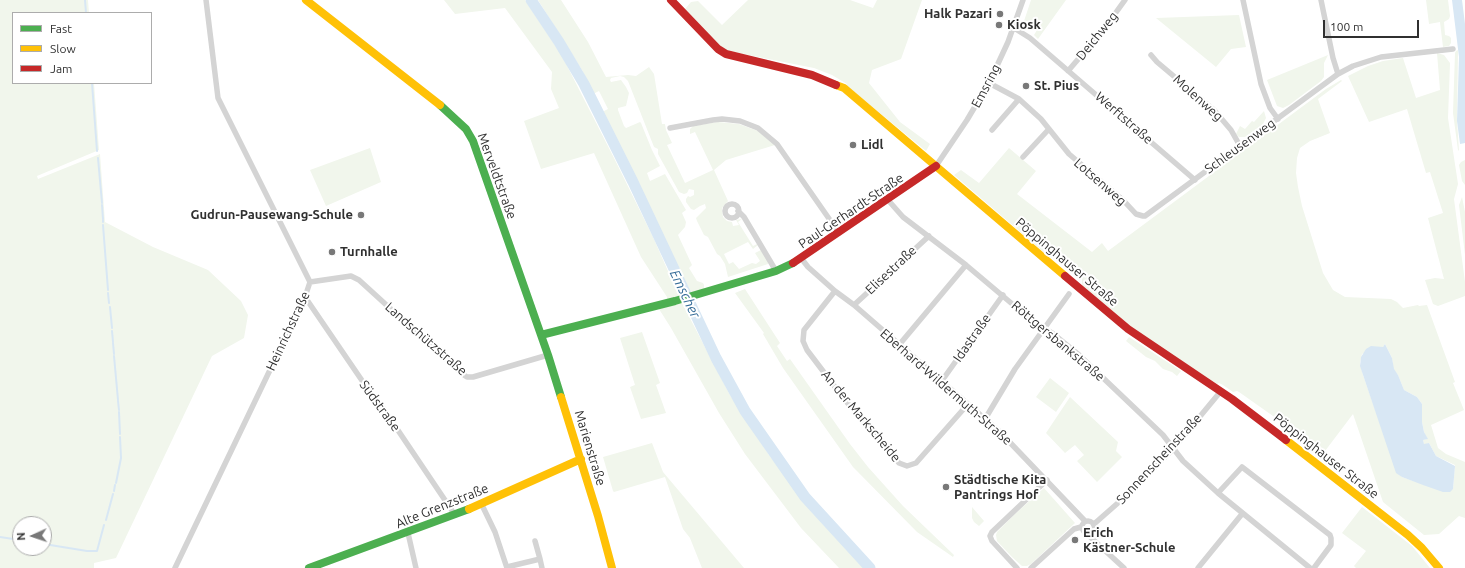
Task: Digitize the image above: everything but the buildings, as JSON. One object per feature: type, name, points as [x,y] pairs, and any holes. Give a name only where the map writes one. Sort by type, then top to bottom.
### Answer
[{"type":"main road","name":"Merveldtstraße","points":[[306,0],[450,113],[466,128],[473,141],[484,171],[541,335]]},
{"type":"main road","name":"Pöppinghauser Straße","points":[[672,0],[718,49],[726,54],[812,75],[844,88],[1128,329],[1256,416],[1398,527],[1422,548],[1439,568]]},
{"type":"main road","name":"Paul-Gerhardt-Straße","points":[[541,335],[698,295],[776,271],[801,258],[936,166]]},
{"type":"main road","name":"Marienstraße","points":[[541,335],[581,459],[612,568]]},
{"type":"main road","name":"Alte Grenzstraße","points":[[309,568],[456,515],[581,459]]},
{"type":"street","name":"Heinrichstraße","points":[[175,568],[305,297],[310,282],[218,98],[206,0]]},
{"type":"street","name":"Emsring","points":[[936,166],[964,125],[989,83],[1014,28],[1023,0]]},
{"type":"street","name":"Deichweg","points":[[1068,71],[1104,29],[1125,0]]},
{"type":"street","points":[[1243,0],[1260,84],[1270,108],[1278,118]]},
{"type":"street","points":[[1321,0],[1333,58],[1338,74]]},
{"type":"street","name":"Werftstraße","points":[[1014,28],[1030,38],[1194,180]]},
{"type":"street","name":"Schleusenweg","points":[[1141,216],[1145,216],[1338,74],[1353,66],[1393,54],[1453,49]]},
{"type":"street","name":"Molenweg","points":[[1151,55],[1157,62],[1214,110],[1231,130],[1240,146]]},
{"type":"street","name":"Lotsenweg","points":[[989,83],[1019,99],[1041,119],[1069,154],[1123,200],[1133,211],[1141,216]]},
{"type":"street","points":[[992,130],[1019,99]]},
{"type":"street","points":[[670,128],[714,120],[722,120],[740,121],[758,128],[777,144],[839,233]]},
{"type":"street","points":[[1024,158],[1049,129]]},
{"type":"street","name":"Röttgersbankstraße","points":[[888,200],[903,217],[1079,355],[1163,435],[1173,449],[1218,493],[1310,568]]},
{"type":"street","points":[[738,211],[744,217],[776,271]]},
{"type":"street","name":"Elisestraße","points":[[854,305],[929,236]]},
{"type":"street","name":"Eberhard-Wildermuth-Straße","points":[[801,258],[808,267],[835,291],[854,305],[985,419],[1047,480],[1085,521]]},
{"type":"street","points":[[899,345],[966,265]]},
{"type":"street","name":"Landschützstraße","points":[[310,282],[351,276],[359,280],[467,377],[472,377],[548,355]]},
{"type":"street","name":"An der Markscheide","points":[[835,291],[804,330],[803,341],[822,371],[848,405],[899,463],[907,466],[916,463],[968,404]]},
{"type":"street","points":[[985,419],[1015,369],[1043,328],[1069,294]]},
{"type":"street","name":"Idastraße","points":[[941,382],[1003,295]]},
{"type":"street","name":"Südstraße","points":[[305,297],[456,515]]},
{"type":"street","name":"Sonnenscheinstraße","points":[[1094,524],[1127,495],[1173,449],[1221,391]]},
{"type":"street","points":[[1218,493],[1242,467],[1330,535],[1332,540],[1314,568]]},
{"type":"street","points":[[1017,568],[992,541],[990,536],[992,532],[1047,480]]},
{"type":"street","points":[[482,504],[495,532],[507,567],[540,559]]},
{"type":"street","points":[[1198,568],[1242,514]]},
{"type":"street","points":[[1032,568],[1074,529],[1081,527],[1085,521],[1090,521],[1094,524],[1093,531],[1087,534]]},
{"type":"street","points":[[1081,527],[1084,533],[1087,534],[1124,568]]},
{"type":"street","points":[[408,533],[416,568]]},
{"type":"street","points":[[536,541],[542,568]]},
{"type":"shaded area","points":[[0,0],[88,0],[89,12],[12,12],[12,84],[94,84],[99,150],[37,176],[38,179],[100,154],[105,222],[153,247],[208,270],[241,301],[248,315],[244,338],[212,356],[116,558],[94,563],[94,568],[0,568]]},
{"type":"shaded area","points":[[444,0],[525,0],[561,54],[653,237],[679,296],[667,300],[667,297],[641,257],[594,153],[541,169],[524,121],[559,108],[551,89],[552,72],[505,8],[455,14]]},
{"type":"shaded area","points":[[538,0],[561,0],[588,42],[606,77],[628,75],[636,76],[649,67],[654,74],[662,124],[665,124],[672,143],[667,145],[685,183],[713,170],[695,132],[690,134],[690,129],[693,126],[718,122],[739,124],[758,131],[775,145],[726,160],[714,170],[728,201],[722,208],[723,217],[727,221],[732,222],[733,226],[739,225],[736,220],[742,219],[738,222],[753,246],[758,245],[753,249],[748,242],[724,254],[729,264],[733,262],[739,269],[752,263],[756,264],[760,261],[755,253],[761,250],[768,261],[768,264],[728,277],[725,264],[717,254],[708,237],[704,235],[696,218],[706,208],[705,204],[694,210],[691,209],[686,202],[686,199],[688,196],[690,197],[694,195],[694,190],[689,189],[687,193],[684,194],[679,192],[658,154],[658,149],[654,147],[628,81],[624,77],[620,76],[611,78],[611,82],[621,80],[629,93],[626,106],[618,108],[624,126],[626,128],[640,122],[641,123],[660,166],[647,173],[650,181],[665,174],[686,210],[682,213],[686,222],[685,227],[678,235],[692,265],[689,268],[697,281],[703,283],[704,285],[704,289],[689,294],[602,112],[608,109],[599,91],[593,94],[582,70]]},
{"type":"shaded area","points":[[748,0],[850,0],[873,8],[877,0],[922,0],[901,59],[872,70],[869,83],[900,122],[930,144],[926,151],[847,86],[847,84],[832,75],[814,68],[728,51],[721,47],[685,9],[691,2],[698,1],[722,25]]},
{"type":"shaded area","points":[[1031,0],[1066,0],[1038,39],[1034,35],[1037,30],[1031,26],[1028,30],[1024,24]]},
{"type":"shaded area","points":[[1426,0],[1448,0],[1450,16],[1449,19],[1444,22],[1445,35],[1451,38],[1451,43],[1449,46],[1443,47],[1440,22],[1429,24]]},
{"type":"shaded area","points":[[1239,15],[1246,47],[1231,49],[1216,67],[1156,18]]},
{"type":"shaded area","points":[[1458,50],[1457,121],[1459,151],[1453,113],[1455,53]]},
{"type":"shaded area","points":[[1437,53],[1444,55],[1450,63],[1448,118],[1458,184],[1454,199],[1465,282],[1465,296],[1438,306],[1433,304],[1425,280],[1435,278],[1444,279],[1428,218],[1443,213],[1430,172],[1426,173],[1407,109],[1369,122],[1348,76],[1368,66],[1383,61],[1403,58],[1416,98],[1440,90]]},
{"type":"shaded area","points":[[1328,55],[1324,63],[1324,77],[1321,81],[1289,105],[1283,108],[1277,106],[1267,80]]},
{"type":"shaded area","points":[[1341,80],[1342,81],[1318,99],[1330,133],[1310,141],[1300,148],[1297,158],[1296,173],[1302,206],[1323,273],[1333,290],[1345,297],[1391,299],[1403,308],[1427,305],[1455,382],[1453,383],[1464,410],[1431,425],[1438,448],[1446,454],[1465,462],[1465,518],[1459,516],[1439,534],[1424,535],[1383,502],[1353,414],[1322,455],[1273,416],[1239,392],[1233,392],[1219,383],[1217,384],[1136,331],[1083,286],[1082,279],[1059,259],[1057,261],[1046,254],[954,175],[961,170],[979,183],[1009,148],[1036,171],[1017,194],[1092,252],[1102,243],[1108,251],[1326,89]],"holes":[[[1385,344],[1392,358],[1393,369],[1398,375],[1404,390],[1417,397],[1422,404],[1422,422],[1427,439],[1423,440],[1424,445],[1429,443],[1436,456],[1455,465],[1453,489],[1445,492],[1402,477],[1385,438],[1360,363],[1362,354],[1383,347]]]},
{"type":"shaded area","points":[[1264,111],[1266,118],[1263,124],[1245,137],[1239,137],[1236,134],[1240,126],[1245,129]]},
{"type":"shaded area","points":[[370,148],[381,182],[326,206],[310,170]]},
{"type":"shaded area","points":[[1465,160],[1465,185],[1462,181],[1459,165]]},
{"type":"shaded area","points":[[1462,197],[1465,212],[1465,255],[1459,205]]},
{"type":"shaded area","points":[[745,289],[780,343],[777,346],[787,361],[790,359],[850,444],[868,467],[903,506],[954,555],[953,557],[917,532],[853,467],[783,368],[763,334],[764,333],[735,293]]},
{"type":"shaded area","points":[[682,303],[730,395],[769,455],[810,509],[864,568],[839,568],[801,528],[745,454],[719,413],[659,309]]},
{"type":"shaded area","points":[[642,332],[660,383],[656,385],[666,413],[641,419],[630,387],[635,385],[620,338]]},
{"type":"shaded area","points":[[1129,337],[1181,371],[1177,376],[1172,372],[1163,369],[1155,361],[1146,357],[1126,341]]},
{"type":"shaded area","points":[[1050,378],[1069,393],[1056,412],[1036,397]]},
{"type":"shaded area","points":[[1070,397],[1118,442],[1116,451],[1122,457],[1097,482],[1077,461],[1084,455],[1075,445],[1065,453],[1046,433]]},
{"type":"shaded area","points":[[652,443],[663,472],[744,568],[702,568],[690,538],[683,529],[665,477],[614,492],[613,491],[603,457]]},
{"type":"shaded area","points":[[1044,488],[1075,523],[1031,564],[1022,566],[997,541],[996,535],[997,532],[1014,515]]},
{"type":"shaded area","points":[[972,507],[984,521],[979,526],[972,518]]},
{"type":"shaded area","points":[[1362,507],[1412,546],[1430,568],[1356,568],[1354,566],[1366,551],[1342,533]]},
{"type":"water","points":[[1452,0],[1462,0],[1465,24],[1465,143],[1460,144],[1457,121],[1459,57]]},
{"type":"water","points":[[1385,344],[1392,358],[1394,369],[1404,390],[1417,397],[1422,404],[1422,422],[1424,432],[1428,439],[1423,440],[1424,444],[1429,443],[1436,456],[1455,466],[1453,489],[1450,492],[1443,492],[1423,485],[1402,477],[1396,473],[1360,366],[1361,357],[1366,349],[1371,346],[1383,347]]},
{"type":"waterway","points":[[85,0],[86,12]]},
{"type":"waterway","name":"Emscher","points":[[531,0],[559,42],[584,84],[633,182],[716,358],[745,411],[805,497],[870,568]]},
{"type":"waterway","points":[[92,84],[97,151]]},
{"type":"waterway","points":[[98,158],[102,203]]},
{"type":"waterway","points":[[102,205],[103,219]]},
{"type":"waterway","points":[[103,225],[108,290]]},
{"type":"waterway","points":[[108,293],[109,303]]},
{"type":"waterway","points":[[110,307],[112,328]]},
{"type":"waterway","points":[[112,331],[113,342]]},
{"type":"waterway","points":[[113,343],[114,354]]},
{"type":"waterway","points":[[114,356],[118,400]]},
{"type":"waterway","points":[[118,401],[119,410]]},
{"type":"waterway","points":[[119,412],[120,434]]},
{"type":"waterway","points":[[116,483],[121,458],[120,437]]},
{"type":"waterway","points":[[114,491],[115,485]]},
{"type":"waterway","points":[[106,520],[113,494]]},
{"type":"waterway","points":[[52,545],[87,551],[97,551],[104,525]]},
{"type":"waterway","points":[[0,537],[12,539]]},
{"type":"traffic: fast","points":[[440,105],[466,129],[473,141],[548,355],[561,397]]},
{"type":"traffic: fast","points":[[541,335],[675,301],[776,271],[793,263]]},
{"type":"traffic: fast","points":[[309,568],[469,509]]},
{"type":"traffic: slow","points":[[306,0],[440,105]]},
{"type":"traffic: slow","points":[[836,85],[844,88],[1065,276]]},
{"type":"traffic: slow","points":[[561,397],[598,516],[612,568]]},
{"type":"traffic: slow","points":[[1286,440],[1408,535],[1422,548],[1439,568]]},
{"type":"traffic: slow","points":[[469,509],[581,459]]},
{"type":"traffic: jam","points":[[671,0],[718,49],[726,54],[812,75],[836,85]]},
{"type":"traffic: jam","points":[[793,263],[936,166]]},
{"type":"traffic: jam","points":[[1065,276],[1128,329],[1232,399],[1286,440]]},
{"type":"place","name":"Halk Pazari","points":[[1000,14]]},
{"type":"place","name":"Kiosk","points":[[999,25]]},
{"type":"place","name":"St. Pius","points":[[1026,86]]},
{"type":"place","name":"Lidl","points":[[853,145]]},
{"type":"place","name":"Gudrun-Pausewang-Schule","points":[[361,215]]},
{"type":"place","name":"Turnhalle","points":[[332,252]]},
{"type":"place","name":"Städtische Kita Pantrings Hof","points":[[946,487]]},
{"type":"place","name":"Erich Kästner-Schule","points":[[1075,540]]}]
